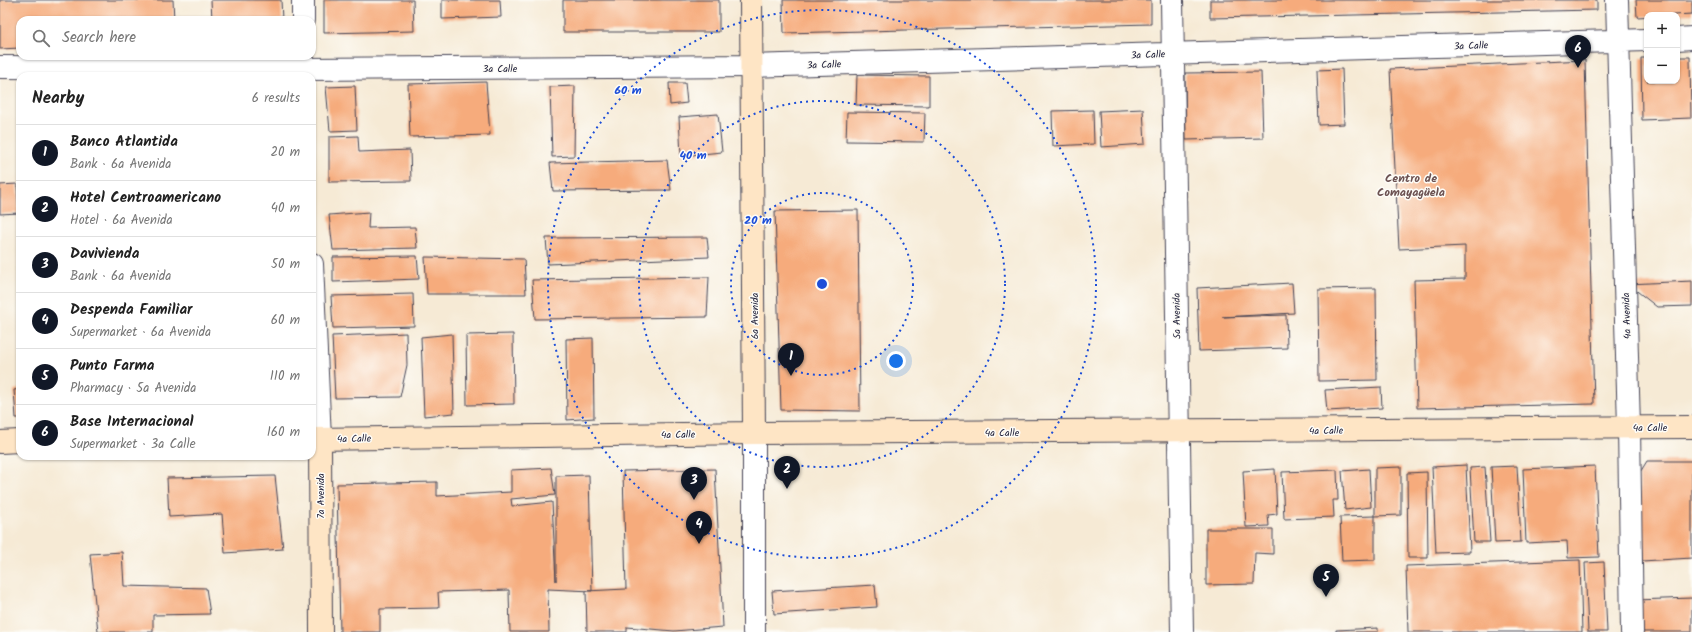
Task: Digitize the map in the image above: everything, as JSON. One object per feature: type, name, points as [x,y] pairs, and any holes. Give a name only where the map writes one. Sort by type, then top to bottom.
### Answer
[{"type":"street","points":[[303,0],[303,16]]},
{"type":"street","name":"6a Avenida","points":[[751,0],[754,632]]},
{"type":"street","name":"5a Avenida","points":[[1172,0],[1182,632]]},
{"type":"street","name":"4a Avenida","points":[[1617,0],[1629,427],[1632,632]]},
{"type":"street","points":[[1680,38],[1692,38]]},
{"type":"street","name":"3a Calle","points":[[0,67],[752,66],[1644,40]]},
{"type":"street","name":"4a Calle","points":[[316,439],[754,433],[1692,427]]},
{"type":"street","name":"7a Avenida","points":[[316,439],[321,632]]},
{"type":"street","points":[[0,442],[16,441]]},
{"type":"building","points":[[0,0],[173,0],[174,16],[16,16],[16,48],[0,49]]},
{"type":"building","points":[[211,0],[281,0],[282,16],[212,16]]},
{"type":"building","points":[[324,0],[413,0],[414,31],[324,33]]},
{"type":"building","points":[[442,0],[500,0],[501,17],[442,19]]},
{"type":"building","points":[[563,0],[719,0],[719,32],[563,32]]},
{"type":"building","points":[[783,0],[1151,0],[1151,24],[784,33]]},
{"type":"building","points":[[1210,0],[1597,0],[1597,10],[1210,18]]},
{"type":"building","points":[[1636,0],[1692,0],[1692,14],[1680,15],[1680,12],[1644,12],[1644,17],[1637,17]]},
{"type":"building","points":[[1680,57],[1690,57],[1691,118],[1642,120],[1641,58],[1644,58],[1644,84],[1680,84]]},
{"type":"building","points":[[1585,60],[1594,404],[1417,408],[1414,280],[1465,279],[1465,246],[1399,249],[1390,69]]},
{"type":"building","points":[[1342,69],[1344,124],[1319,125],[1317,70]]},
{"type":"building","points":[[1261,72],[1263,138],[1186,140],[1185,73]]},
{"type":"building","points":[[857,75],[929,76],[929,106],[856,105]]},
{"type":"building","points":[[486,82],[490,135],[410,137],[408,84]]},
{"type":"building","points":[[669,83],[685,83],[687,103],[670,105]]},
{"type":"building","points":[[355,86],[357,130],[330,131],[326,87]]},
{"type":"building","points":[[575,86],[574,156],[552,157],[550,87]]},
{"type":"building","points":[[1143,109],[1145,144],[1101,147],[1099,111]]},
{"type":"building","points":[[1093,110],[1094,144],[1053,146],[1052,111]]},
{"type":"building","points":[[847,112],[925,113],[924,142],[846,141]]},
{"type":"building","points":[[718,114],[722,152],[681,156],[679,117]]},
{"type":"building","points":[[358,136],[359,152],[410,150],[411,181],[329,182],[329,137]]},
{"type":"building","points":[[667,160],[671,190],[553,191],[550,163]]},
{"type":"building","points":[[16,184],[16,213],[0,214],[0,185]]},
{"type":"building","points":[[858,210],[860,411],[781,410],[775,211]]},
{"type":"building","points":[[369,212],[368,228],[415,227],[417,248],[333,250],[329,215]]},
{"type":"building","points":[[707,237],[709,257],[548,264],[546,238]]},
{"type":"building","points":[[417,256],[419,279],[333,282],[333,257]]},
{"type":"building","points":[[425,257],[524,259],[526,294],[427,294]]},
{"type":"building","points":[[709,277],[707,317],[535,319],[532,280]]},
{"type":"building","points":[[1692,281],[1692,306],[1657,307],[1628,284]]},
{"type":"building","points":[[1292,283],[1294,313],[1222,317],[1286,315],[1287,348],[1199,351],[1197,288]]},
{"type":"building","points":[[1376,288],[1377,380],[1319,381],[1318,289]]},
{"type":"building","points":[[413,294],[414,326],[333,328],[331,296]]},
{"type":"building","points":[[406,333],[407,365],[400,397],[335,398],[332,336]]},
{"type":"building","points":[[452,334],[454,413],[424,416],[421,337]]},
{"type":"building","points":[[513,334],[514,404],[467,405],[466,335]]},
{"type":"building","points":[[593,338],[594,418],[567,420],[566,339]]},
{"type":"building","points":[[1381,387],[1382,408],[1327,411],[1325,390]]},
{"type":"building","points":[[14,390],[16,390],[16,418]]},
{"type":"building","points":[[1647,461],[1692,461],[1692,558],[1642,561],[1639,474]]},
{"type":"building","points":[[1466,465],[1470,552],[1436,553],[1432,467]]},
{"type":"building","points":[[1517,466],[1521,542],[1495,543],[1491,467]]},
{"type":"building","points":[[1595,466],[1599,557],[1568,558],[1567,541],[1526,543],[1523,469]]},
{"type":"building","points":[[1401,467],[1401,515],[1375,516],[1375,468]]},
{"type":"building","points":[[1485,467],[1490,542],[1474,542],[1470,468]]},
{"type":"building","points":[[551,468],[555,495],[511,499],[512,506],[552,502],[556,581],[556,476],[589,475],[592,591],[548,589],[549,632],[510,632],[509,590],[438,592],[439,608],[380,609],[380,632],[340,632],[337,484],[437,482],[437,496],[511,492],[511,470]]},
{"type":"building","points":[[715,469],[723,627],[674,631],[627,627],[627,632],[587,632],[586,591],[626,589],[623,471]]},
{"type":"building","points":[[1275,469],[1277,514],[1268,515],[1269,526],[1246,527],[1243,471]]},
{"type":"building","points":[[1369,469],[1371,507],[1345,510],[1342,471]]},
{"type":"building","points":[[1337,470],[1338,500],[1333,500],[1334,517],[1284,519],[1282,472]]},
{"type":"building","points":[[1427,472],[1428,558],[1408,558],[1407,473]]},
{"type":"building","points":[[275,476],[283,549],[225,553],[222,514],[169,517],[167,478]]},
{"type":"building","points":[[1375,516],[1375,560],[1342,561],[1340,517]]},
{"type":"building","points":[[1206,529],[1273,529],[1273,554],[1255,553],[1254,584],[1206,585]]},
{"type":"building","points":[[122,552],[124,586],[206,588],[210,614],[153,615],[153,632],[98,632],[90,554]]},
{"type":"building","points":[[1580,560],[1582,632],[1408,632],[1406,566]]},
{"type":"building","points":[[1604,562],[1607,632],[1588,632],[1585,563]]},
{"type":"building","points":[[875,585],[877,607],[774,614],[772,591]]},
{"type":"building","points":[[1692,598],[1692,632],[1637,632],[1636,600]]},
{"type":"building","points":[[1378,628],[1378,632],[1336,632],[1336,630]]},
{"type":"place","name":"Base Internacional","points":[[1578,68]]},
{"type":"place","name":"Banco Atlantida","points":[[791,376]]},
{"type":"place","name":"Hotel Centroamericano","points":[[787,489]]},
{"type":"place","name":"Davivienda","points":[[694,500]]},
{"type":"place","name":"Despenda Familiar","points":[[699,544]]},
{"type":"place","name":"Punto Farma","points":[[1326,597]]},
{"type":"district","name":"Centro de Comayagüela","points":[[1411,185]]}]
